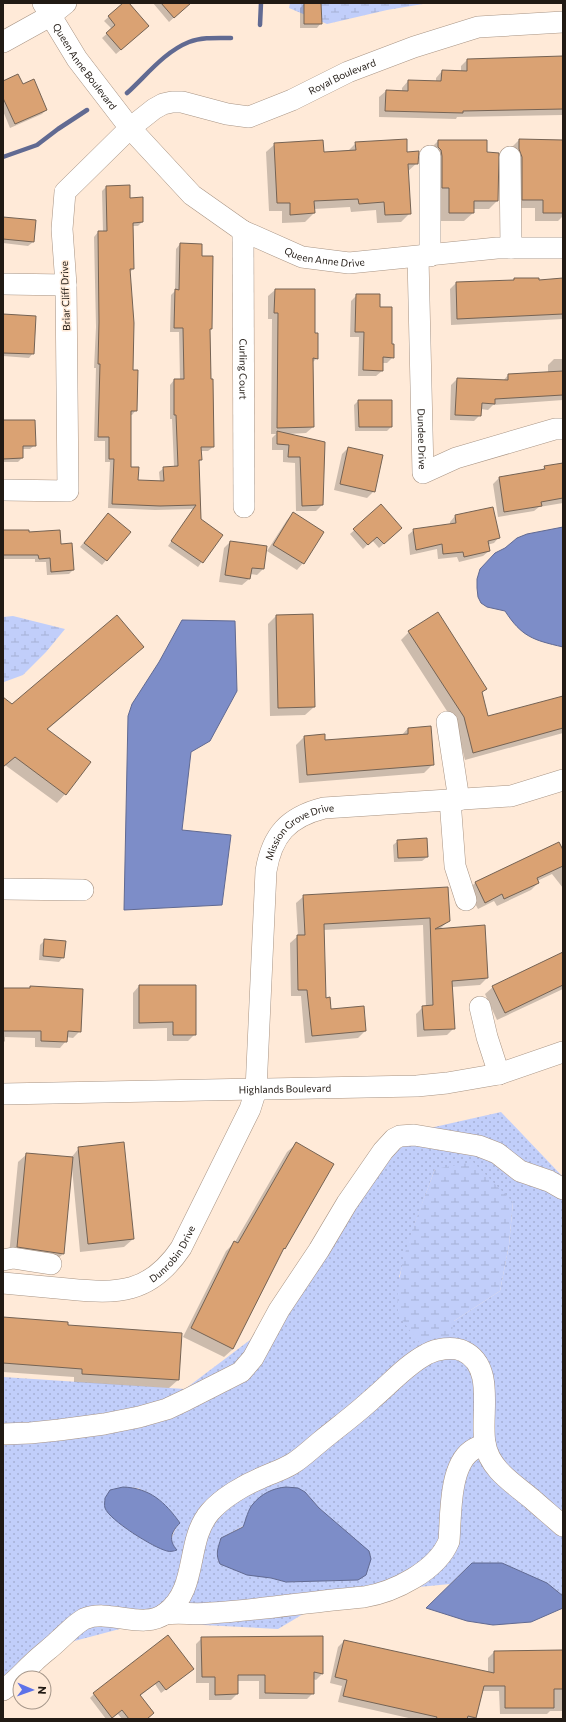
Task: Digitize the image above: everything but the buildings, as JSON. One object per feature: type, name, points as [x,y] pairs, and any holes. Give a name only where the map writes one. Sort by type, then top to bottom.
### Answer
[{"type":"street","points":[[3,42],[47,10],[66,3]]},
{"type":"street","name":"Queen Anne Boulevard","points":[[47,10],[81,65],[130,128]]},
{"type":"street","name":"Royal Boulevard","points":[[130,128],[154,109],[172,102],[182,102],[227,114],[249,117],[292,100],[348,72],[414,47],[471,29],[493,26],[563,22]]},
{"type":"street","name":"Queen Anne Drive","points":[[130,128],[192,195],[243,231],[302,257],[349,263],[424,257],[497,248],[563,248]]},
{"type":"street","name":"Briar Cliff Drive","points":[[3,490],[68,490],[66,284],[62,229],[65,192],[130,128]]},
{"type":"street","points":[[424,257],[430,156]]},
{"type":"street","points":[[510,157],[511,248]]},
{"type":"street","name":"Curling Court","points":[[243,231],[244,507]]},
{"type":"street","name":"Dundee Drive","points":[[424,257],[423,473],[456,458],[555,429],[563,429]]},
{"type":"street","points":[[3,284],[66,284]]},
{"type":"street","points":[[447,722],[454,800],[455,866],[466,900]]},
{"type":"street","name":"Mission Grove Drive","points":[[256,1090],[266,871],[268,858],[279,834],[287,825],[311,811],[324,808],[511,796],[563,780]]},
{"type":"street","points":[[3,889],[83,890]]},
{"type":"street","points":[[480,1007],[487,1037],[499,1074]]},
{"type":"street","name":"Highlands Boulevard","points":[[3,1094],[416,1086],[446,1083],[499,1074],[563,1052]]},
{"type":"street","name":"Dunrobin Drive","points":[[3,1283],[113,1292],[139,1286],[160,1274],[173,1260],[190,1232],[250,1110],[256,1090]]},
{"type":"street","points":[[3,1434],[59,1430],[104,1424],[139,1417],[166,1409],[241,1372],[253,1358],[279,1310],[311,1263],[347,1203],[382,1150],[394,1139],[400,1136],[414,1136],[479,1146],[497,1153],[520,1171],[563,1189]]},
{"type":"street","points":[[3,1260],[13,1258],[51,1264]]},
{"type":"street","points":[[165,1614],[184,1591],[197,1536],[203,1521],[210,1512],[241,1488],[293,1463],[372,1399],[391,1381],[428,1353],[445,1349],[456,1349],[463,1351],[477,1364],[482,1373],[484,1383],[485,1444],[495,1465],[502,1475],[563,1526]]},
{"type":"street","points":[[3,1690],[71,1629],[87,1618],[103,1616],[151,1619],[175,1612],[209,1614],[364,1597],[377,1595],[394,1588],[424,1570],[438,1558],[446,1548],[449,1541],[454,1487],[460,1464],[471,1451],[485,1444]]},
{"type":"green space","points":[[290,3],[429,3],[387,10],[327,24],[289,8]]},
{"type":"green space","points":[[13,616],[65,629],[46,652],[23,675],[4,682],[3,617]]},
{"type":"green space","points":[[501,1112],[563,1177],[563,1596],[547,1583],[472,1563],[450,1584],[335,1595],[278,1629],[146,1622],[48,1648],[26,1670],[12,1670],[12,1684],[3,1693],[3,1377],[185,1389],[250,1340],[390,1137]],"holes":[[[435,1169],[513,1202],[509,1245],[500,1291],[454,1321],[399,1277],[415,1223]],[[123,1487],[138,1488],[152,1495],[180,1523],[175,1530],[167,1551],[144,1540],[121,1525]],[[305,1492],[319,1508],[360,1544],[358,1580],[286,1582],[220,1564],[217,1554],[221,1538]]]},
{"type":"green space","points":[[473,1162],[513,1202],[509,1245],[500,1291],[454,1321],[450,1341],[420,1344],[398,1311],[400,1277],[409,1239],[435,1169]]},
{"type":"shaded area","points":[[563,527],[563,647],[529,636],[517,627],[505,611],[487,607],[481,603],[478,597],[477,579],[480,569],[495,553],[505,548],[517,538],[527,534]]},
{"type":"shaded area","points":[[182,620],[235,621],[237,691],[210,741],[191,752],[182,830],[231,835],[222,905],[124,910],[128,716],[132,704],[159,662]]},
{"type":"shaded area","points":[[123,1487],[133,1488],[149,1493],[169,1509],[180,1523],[174,1530],[172,1536],[172,1543],[177,1550],[168,1551],[152,1545],[123,1526],[108,1513],[105,1508],[105,1498],[110,1490]]},
{"type":"shaded area","points":[[286,1487],[298,1488],[305,1492],[319,1508],[369,1551],[371,1559],[366,1575],[358,1580],[286,1582],[271,1578],[247,1575],[220,1564],[217,1554],[221,1538],[243,1527],[250,1509],[260,1497],[272,1490]]},
{"type":"shaded area","points":[[472,1563],[502,1563],[547,1583],[563,1596],[563,1608],[531,1622],[493,1625],[467,1621],[426,1608]]},
{"type":"waterway","points":[[260,25],[261,3]]},
{"type":"waterway","points":[[127,93],[163,58],[180,46],[199,39],[231,38]]},
{"type":"waterway","points":[[3,157],[37,145],[87,110]]}]
